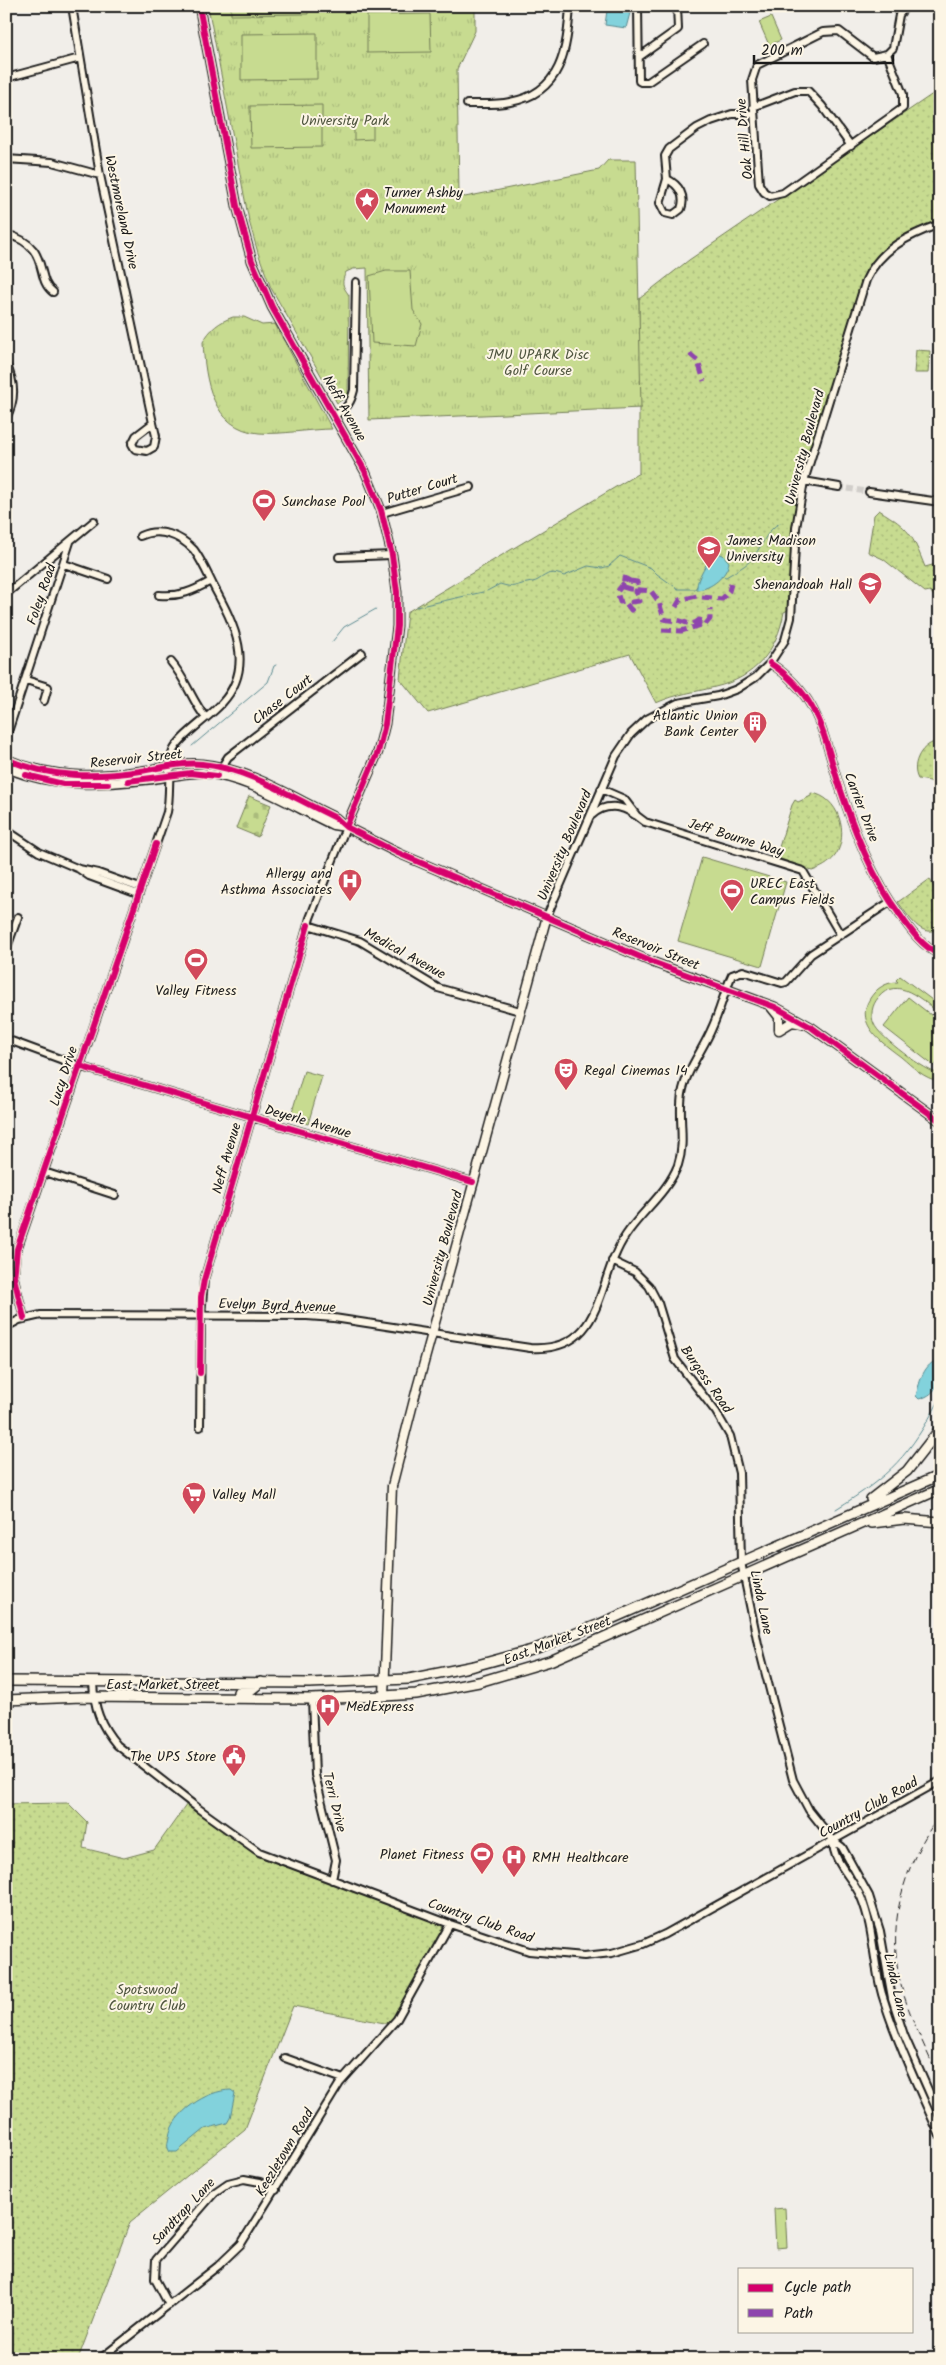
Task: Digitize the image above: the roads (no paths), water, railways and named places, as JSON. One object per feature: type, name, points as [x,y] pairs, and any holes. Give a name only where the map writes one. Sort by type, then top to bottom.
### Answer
[{"type":"highway","points":[[842,1516],[876,1496],[897,1480],[916,1461],[940,1429]]},
{"type":"highway","name":"East Market Street","points":[[6,1681],[274,1682],[385,1680],[441,1673],[501,1660],[547,1645],[600,1624],[842,1516],[939,1478]]},
{"type":"highway","name":"East Market Street","points":[[6,1700],[384,1696],[416,1694],[485,1681],[536,1666],[940,1490]]},
{"type":"highway","points":[[862,1525],[904,1519],[940,1522]]},
{"type":"highway","points":[[606,1636],[609,1626],[626,1617],[630,1610]]},
{"type":"highway","points":[[573,1650],[597,1635],[600,1624]]},
{"type":"highway","points":[[173,1697],[208,1692],[248,1691],[261,1682]]},
{"type":"highway","points":[[256,1697],[274,1682]]},
{"type":"main road","name":"Neff Avenue","points":[[199,6],[237,206],[249,254],[272,308],[335,415],[365,471],[382,513],[392,555],[397,599],[397,637],[384,729],[375,759],[346,828]]},
{"type":"main road","name":"Reservoir Street","points":[[6,759],[36,770],[80,776],[115,775],[170,765],[201,764],[220,768],[261,782],[336,818],[346,828]]},
{"type":"main road","name":"Reservoir Street","points":[[6,768],[48,781],[88,785],[203,773],[235,780],[333,826],[346,828],[395,852],[652,962],[764,1002],[809,1026],[940,1121]]},
{"type":"main road","name":"University Boulevard","points":[[384,1696],[392,1486],[473,1182],[547,916]]},
{"type":"main road","points":[[764,1002],[777,1013],[779,1030],[792,1022],[809,1026]]},
{"type":"street","name":"Westmoreland Drive","points":[[72,6],[100,175],[153,423],[156,438],[153,448],[144,451],[134,448],[132,444],[135,437],[153,423]]},
{"type":"street","points":[[467,104],[512,102],[529,96],[547,83],[558,68],[565,53],[570,6]]},
{"type":"street","points":[[638,6],[639,81],[645,83],[702,44]]},
{"type":"street","points":[[639,57],[674,34],[678,29],[678,6]]},
{"type":"street","points":[[887,54],[893,48],[899,15],[906,6]]},
{"type":"street","name":"Oak Hill Drive","points":[[839,31],[873,57],[887,54],[903,94],[903,108],[783,193],[770,196],[764,192],[759,184],[753,111],[752,80],[757,66],[823,32],[839,31]]},
{"type":"street","points":[[6,78],[80,58]]},
{"type":"street","points":[[667,179],[676,186],[683,198],[681,209],[673,215],[665,213],[660,205],[667,179],[666,154],[674,144],[710,121],[753,111],[794,91],[808,91],[822,106],[851,146]]},
{"type":"street","points":[[6,159],[52,162],[100,175]]},
{"type":"street","name":"University Boulevard","points":[[547,916],[601,788],[622,744],[647,719],[678,703],[718,696],[737,689],[756,677],[781,648],[789,627],[793,602],[796,528],[804,481],[866,280],[873,266],[891,246],[940,224]]},
{"type":"street","points":[[6,234],[22,241],[35,252],[41,263],[47,287],[53,292]]},
{"type":"street","points":[[335,415],[344,410],[351,401],[354,390],[356,282]]},
{"type":"street","points":[[6,364],[14,392],[12,405],[6,418]]},
{"type":"street","points":[[804,481],[839,487]]},
{"type":"street","name":"Putter Court","points":[[382,513],[470,487]]},
{"type":"street","points":[[869,492],[940,502]]},
{"type":"street","points":[[6,594],[94,521]]},
{"type":"street","points":[[140,536],[150,531],[180,538],[197,554],[235,626],[240,658],[236,678],[229,694],[177,746],[170,765]]},
{"type":"street","name":"Foley Road","points":[[6,738],[70,542]]},
{"type":"street","points":[[339,557],[392,555]]},
{"type":"street","points":[[64,564],[108,579]]},
{"type":"street","points":[[159,596],[187,594],[212,582]]},
{"type":"street","name":"Chase Court","points":[[220,768],[228,758],[362,653]]},
{"type":"street","points":[[171,662],[184,679],[206,718]]},
{"type":"street","name":"Carrier Drive","points":[[770,663],[800,688],[816,712],[848,811],[877,880],[890,902],[913,933],[940,955]]},
{"type":"street","points":[[26,680],[48,688],[44,701]]},
{"type":"street","name":"Lucy Drive","points":[[24,1318],[14,1278],[15,1262],[79,1066],[167,812],[171,776],[170,765]]},
{"type":"street","name":"Jeff Bourne Way","points":[[601,788],[624,799],[637,816],[649,824],[803,871],[840,934]]},
{"type":"street","points":[[591,815],[600,808],[610,806],[626,810],[637,816]]},
{"type":"street","name":"Neff Avenue","points":[[200,1428],[201,1316],[204,1280],[308,925],[346,828]]},
{"type":"street","points":[[6,830],[39,852],[78,869],[98,872],[139,891]]},
{"type":"street","points":[[840,934],[890,902]]},
{"type":"street","points":[[7,947],[18,917]]},
{"type":"street","name":"Medical Avenue","points":[[308,925],[360,941],[438,988],[520,1011]]},
{"type":"street","name":"Evelyn Byrd Avenue","points":[[6,1327],[24,1318],[41,1315],[317,1317],[530,1348],[548,1348],[561,1344],[580,1333],[593,1318],[600,1303],[612,1261],[625,1236],[664,1190],[676,1170],[682,1144],[681,1104],[684,1087],[713,1027],[732,975],[740,971],[782,983],[786,982],[811,954],[840,934]]},
{"type":"street","name":"Deyerle Avenue","points":[[6,1039],[79,1066],[473,1182]]},
{"type":"street","points":[[44,1172],[115,1196]]},
{"type":"street","name":"Burgess Road","points":[[612,1261],[635,1272],[649,1286],[658,1303],[675,1359],[716,1412],[730,1436],[739,1473],[740,1562]]},
{"type":"street","name":"Linda Lane","points":[[740,1562],[758,1644],[793,1780],[804,1804],[833,1840],[842,1847],[869,1896],[880,1931],[892,1998],[904,2035],[940,2117]]},
{"type":"street","name":"Country Club Road","points":[[93,1682],[93,1698],[101,1723],[118,1745],[199,1809],[259,1852],[450,1924],[529,1951],[584,1956],[612,1953],[643,1944],[665,1934],[940,1781]]},
{"type":"street","name":"Terri Drive","points":[[312,1698],[315,1775],[336,1860],[332,1880]]},
{"type":"street","name":"Linda Lane","points":[[833,1840],[833,1850],[861,1897],[872,1932],[882,1992],[895,2032],[940,2136]]},
{"type":"street","name":"Keezletown Road","points":[[100,2359],[236,2250],[276,2190],[343,2079],[392,2027],[450,1924]]},
{"type":"street","points":[[284,2058],[343,2079]]},
{"type":"street","name":"Sandtrap Lane","points":[[169,2305],[155,2279],[156,2260],[216,2191],[228,2183],[244,2179],[260,2182],[276,2190]]},
{"type":"water","points":[[607,10],[630,13],[626,28],[605,25]]},
{"type":"water","points":[[718,553],[723,555],[729,562],[728,567],[718,581],[708,587],[697,590],[698,581],[703,569],[714,555]]},
{"type":"water","points":[[940,1359],[939,1379],[935,1389],[926,1397],[919,1399],[916,1396],[923,1374],[934,1361]]},
{"type":"water","points":[[231,2090],[235,2093],[230,2118],[227,2123],[205,2129],[177,2152],[170,2152],[168,2144],[172,2128],[184,2112],[192,2104],[212,2094]]},
{"type":"waterway","points":[[721,576],[726,577],[748,563],[767,535],[780,523]]},
{"type":"waterway","points":[[487,591],[500,584],[512,586],[534,582],[550,574],[564,576],[588,566],[602,568],[609,566],[620,556],[651,568],[678,589],[695,589],[697,586]]},
{"type":"waterway","points":[[416,607],[483,592]]},
{"type":"waterway","points":[[332,642],[344,627],[376,609]]},
{"type":"waterway","points":[[192,746],[268,682],[276,665]]},
{"type":"waterway","points":[[836,1509],[871,1485],[897,1463],[929,1419],[940,1399]]},
{"type":"tunnel","points":[[839,487],[869,492]]},
{"type":"railway","points":[[940,1815],[916,1854],[907,1876],[897,1920],[896,1943],[897,1966],[902,1989],[940,2081]]},
{"type":"place","name":"Turner Ashby Monument","points":[[367,221]]},
{"type":"place","name":"Sunchase Pool","points":[[264,522]]},
{"type":"place","name":"James Madison University","points":[[709,569]]},
{"type":"place","name":"Shenandoah Hall","points":[[870,605]]},
{"type":"place","name":"Atlantic Union Bank Center","points":[[755,744]]},
{"type":"place","name":"Allergy and Asthma Associates","points":[[350,902]]},
{"type":"place","name":"UREC East Campus Fields","points":[[732,912]]},
{"type":"place","name":"Valley Fitness","points":[[196,981]]},
{"type":"place","name":"Regal Cinemas 14","points":[[566,1091]]},
{"type":"place","name":"Valley Mall","points":[[194,1515]]},
{"type":"place","name":"MedExpress","points":[[328,1727]]},
{"type":"place","name":"The UPS Store","points":[[234,1777]]},
{"type":"place","name":"Planet Fitness","points":[[482,1875]]},
{"type":"place","name":"RMH Healthcare","points":[[514,1878]]},
{"type":"park label","name":"University Park","points":[[345,120]]},
{"type":"park label","name":"JMU UPARK Disc Golf Course","points":[[538,362]]},
{"type":"park label","name":"Spotswood Country Club","points":[[147,1998]]}]
